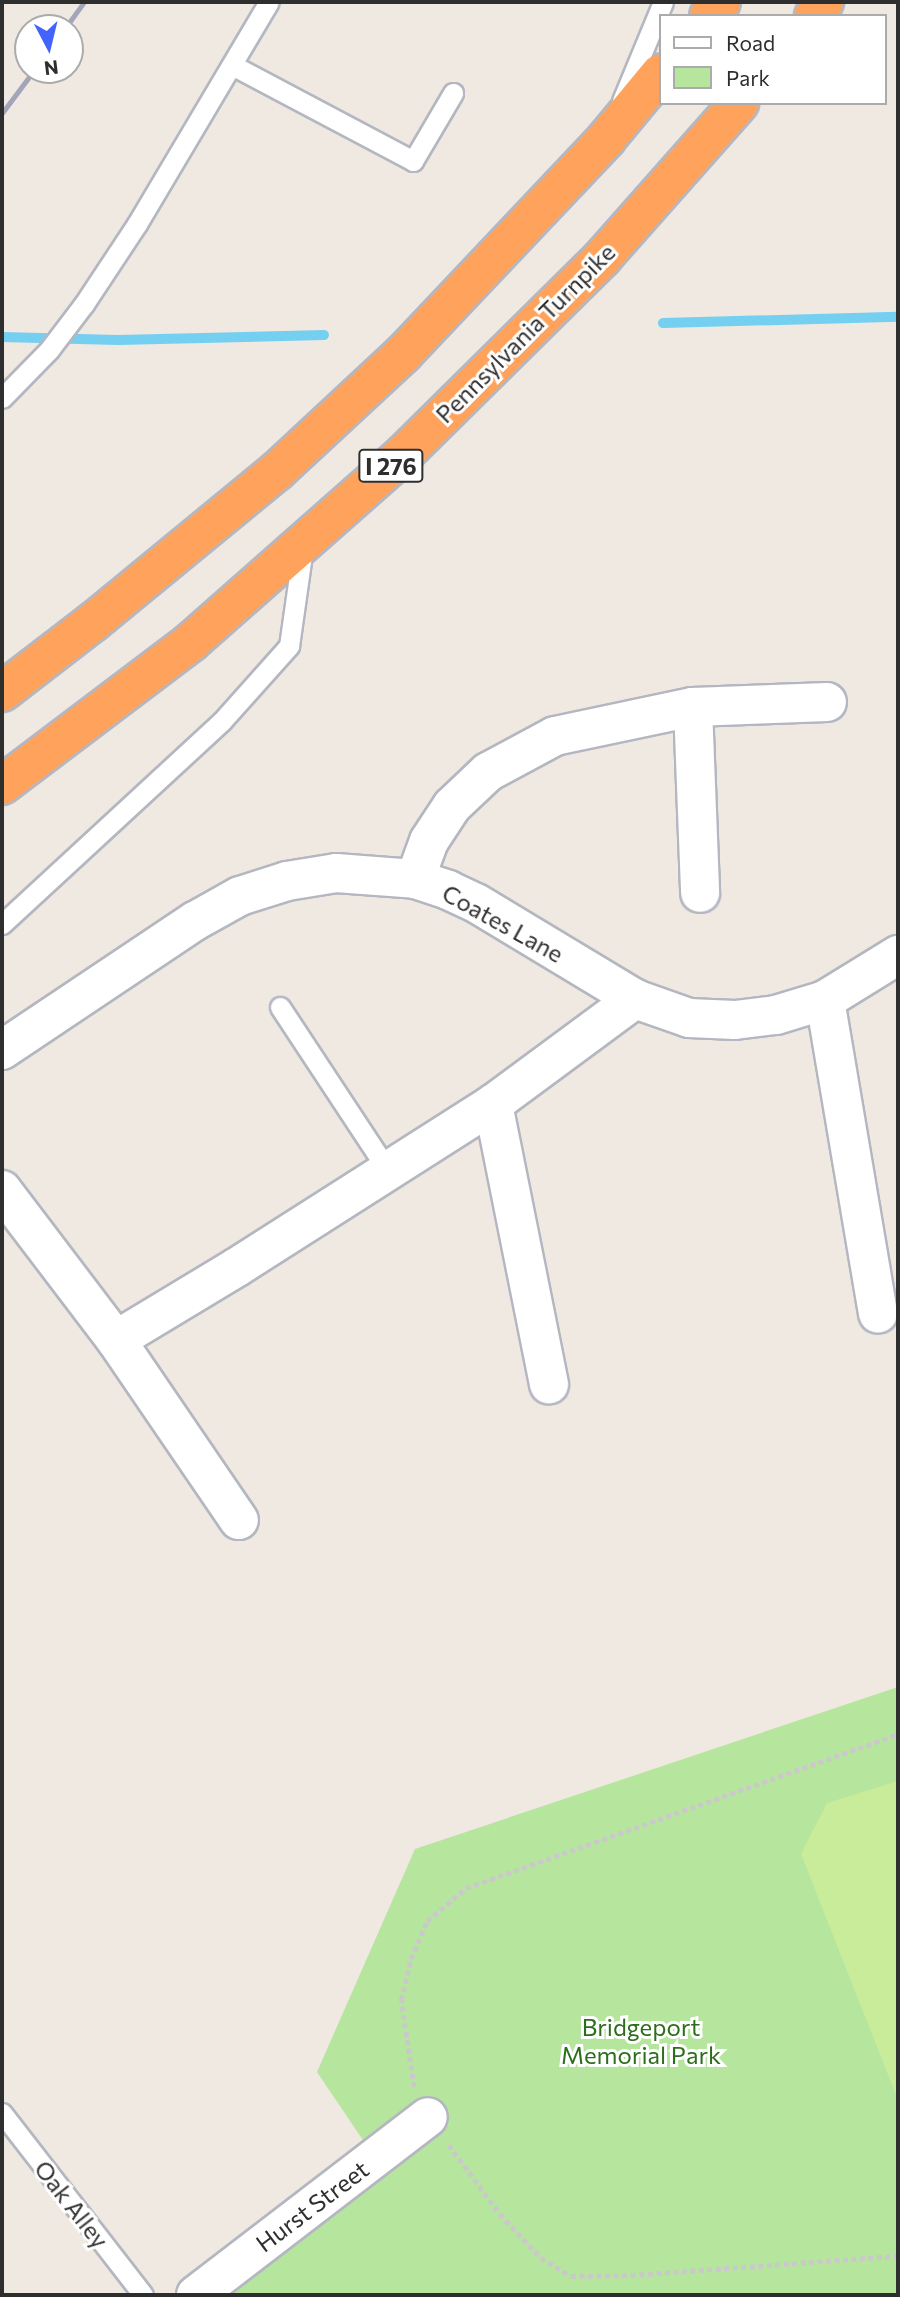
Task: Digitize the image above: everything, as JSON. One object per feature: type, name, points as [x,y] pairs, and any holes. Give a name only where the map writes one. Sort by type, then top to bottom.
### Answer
[{"type":"highway","points":[[2,692],[93,622],[277,471],[402,354],[606,139],[659,75]]},
{"type":"highway","name":"Pennsylvania Turnpike","points":[[2,785],[191,642],[404,454],[602,258],[737,105]]},
{"type":"street","points":[[415,879],[429,841],[452,806],[488,772],[555,736],[693,707],[827,702]]},
{"type":"street","points":[[693,707],[700,893]]},
{"type":"street","name":"Coates Lane","points":[[2,1050],[195,921],[240,896],[287,881],[336,873],[415,879],[476,903],[635,999],[689,1018],[735,1020],[776,1015],[825,1000],[898,955]]},
{"type":"street","points":[[116,1340],[237,1268],[493,1104],[635,999]]},
{"type":"street","points":[[825,1000],[878,1314]]},
{"type":"street","points":[[493,1104],[549,1384]]},
{"type":"street","points":[[2,1190],[116,1340],[239,1520]]},
{"type":"street","name":"Hurst Street","points":[[196,2295],[428,2117]]},
{"type":"lane","points":[[2,398],[49,350],[84,304],[137,225],[269,2]]},
{"type":"lane","points":[[606,139],[663,2]]},
{"type":"lane","points":[[232,65],[413,161],[453,93]]},
{"type":"lane","points":[[2,924],[222,721],[289,646],[304,544]]},
{"type":"lane","points":[[281,1007],[388,1171]]},
{"type":"lane","name":"Oak Alley","points":[[2,2113],[143,2295]]},
{"type":"path","points":[[898,1734],[466,1888],[427,1921],[411,1959],[401,2000],[414,2086],[428,2117],[500,2214],[541,2258],[571,2276],[631,2275],[898,2256]]},
{"type":"green space","name":"Bridgeport Memorial Park","points":[[898,1687],[898,2295],[196,2295],[375,2158],[317,2072],[415,1849]]},
{"type":"green space","points":[[898,1781],[898,2100],[801,1854],[827,1803]]},
{"type":"waterway","points":[[663,323],[898,317]]},
{"type":"waterway","points":[[2,337],[118,340],[324,335]]},
{"type":"railway","points":[[75,14],[84,2]]},
{"type":"railway","points":[[2,113],[24,84]]}]
